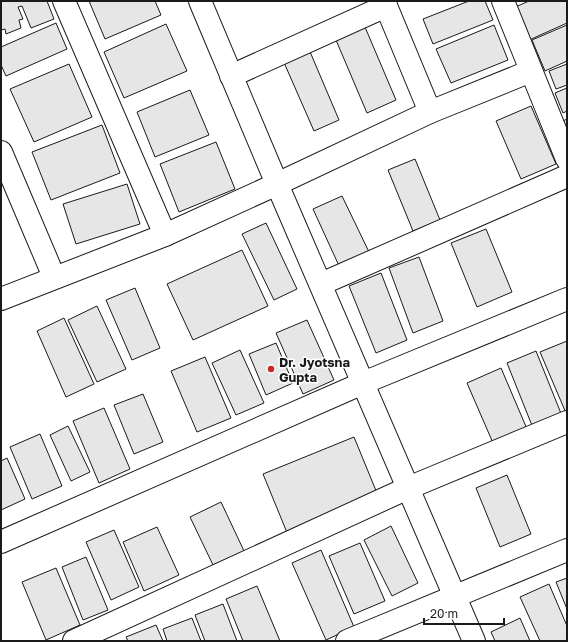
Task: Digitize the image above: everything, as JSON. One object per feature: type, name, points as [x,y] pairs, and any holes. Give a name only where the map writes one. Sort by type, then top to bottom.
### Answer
[{"type":"street","points":[[64,1],[165,235]]},
{"type":"street","points":[[200,1],[277,184],[474,641]]},
{"type":"street","points":[[502,1],[567,159]]},
{"type":"street","points":[[231,76],[385,4],[430,112]]},
{"type":"street","points":[[1,299],[54,277],[165,235],[430,112],[531,71]]},
{"type":"street","points":[[1,152],[54,277]]},
{"type":"street","points":[[321,284],[567,176]]},
{"type":"street","points":[[1,542],[363,383],[567,299]]},
{"type":"street","points":[[74,641],[408,488],[567,422]]},
{"type":"street","points":[[348,641],[456,598],[567,550]]},
{"type":"building","points":[[1,1],[47,1],[54,19],[31,28],[22,6],[18,7],[23,19],[19,20],[21,28],[6,34],[5,29],[1,30]]},
{"type":"building","points":[[89,1],[155,1],[161,15],[105,39]]},
{"type":"building","points":[[469,1],[485,1],[493,20],[433,44],[423,19]]},
{"type":"building","points":[[529,1],[567,1],[567,23],[527,41],[511,9]]},
{"type":"building","points":[[362,20],[396,100],[367,113],[333,33]]},
{"type":"building","points":[[56,23],[67,49],[6,76],[1,65],[1,47]]},
{"type":"building","points":[[166,24],[187,71],[124,98],[104,52]]},
{"type":"building","points":[[494,25],[508,60],[451,83],[436,49]]},
{"type":"building","points":[[567,25],[567,61],[545,71],[532,40]]},
{"type":"building","points":[[308,47],[339,120],[314,131],[282,58]]},
{"type":"building","points":[[69,64],[92,117],[34,142],[10,89]]},
{"type":"building","points":[[567,64],[567,85],[556,89],[549,71]]},
{"type":"building","points":[[567,88],[567,111],[563,113],[555,93]]},
{"type":"building","points":[[190,90],[209,135],[155,157],[137,112]]},
{"type":"building","points":[[531,106],[556,164],[521,179],[496,121]]},
{"type":"building","points":[[567,119],[567,135],[561,122]]},
{"type":"building","points":[[102,125],[120,173],[51,200],[32,152]]},
{"type":"building","points":[[216,142],[235,189],[179,212],[160,164]]},
{"type":"building","points":[[415,159],[440,220],[413,231],[388,170]]},
{"type":"building","points":[[127,184],[140,224],[76,244],[63,204]]},
{"type":"building","points":[[342,196],[370,254],[340,268],[313,209]]},
{"type":"building","points":[[266,223],[297,289],[274,300],[242,234]]},
{"type":"building","points":[[486,229],[512,292],[477,307],[451,243]]},
{"type":"building","points":[[242,250],[268,306],[193,340],[167,284]]},
{"type":"building","points":[[419,257],[443,321],[413,333],[389,268]]},
{"type":"building","points":[[381,273],[407,340],[376,353],[349,286]]},
{"type":"building","points":[[135,288],[160,348],[132,360],[106,300]]},
{"type":"building","points":[[97,306],[126,369],[97,382],[68,320]]},
{"type":"building","points":[[64,318],[94,384],[66,397],[37,331]]},
{"type":"building","points":[[307,320],[334,380],[303,394],[276,333]]},
{"type":"building","points":[[567,341],[567,413],[566,413],[540,352]]},
{"type":"building","name":"Dr. Jyotsna Gupta","points":[[276,343],[293,383],[266,395],[249,354]]},
{"type":"building","points":[[240,350],[264,403],[236,415],[212,363]]},
{"type":"building","points":[[536,351],[562,416],[533,428],[507,363]]},
{"type":"building","points":[[205,357],[231,418],[197,432],[171,371]]},
{"type":"building","points":[[501,368],[527,429],[493,443],[467,383]]},
{"type":"building","points":[[143,394],[163,442],[134,454],[114,405]]},
{"type":"building","points":[[104,408],[130,469],[99,483],[73,421]]},
{"type":"building","points":[[68,426],[90,472],[71,481],[50,435]]},
{"type":"building","points":[[40,434],[62,486],[32,499],[10,447]]},
{"type":"building","points":[[354,437],[379,498],[288,535],[263,474]]},
{"type":"building","points":[[7,458],[25,499],[1,510],[1,461]]},
{"type":"building","points":[[507,475],[531,534],[500,547],[476,488]]},
{"type":"building","points":[[221,502],[244,551],[213,565],[190,517]]},
{"type":"building","points":[[391,526],[418,583],[392,596],[364,540]]},
{"type":"building","points":[[157,527],[179,575],[144,591],[123,542]]},
{"type":"building","points":[[114,530],[139,587],[111,600],[86,542]]},
{"type":"building","points":[[360,543],[385,601],[354,614],[329,556]]},
{"type":"building","points":[[321,550],[354,627],[326,640],[292,563]]},
{"type":"building","points":[[86,557],[108,610],[83,620],[62,567]]},
{"type":"building","points":[[56,568],[80,625],[46,640],[22,582]]},
{"type":"building","points":[[567,578],[567,609],[556,582]]},
{"type":"building","points":[[549,584],[567,626],[567,641],[540,641],[520,597]]},
{"type":"building","points":[[257,586],[280,641],[243,641],[226,599]]},
{"type":"building","points":[[223,604],[237,641],[205,641],[195,615]]},
{"type":"building","points":[[192,618],[201,641],[167,641],[163,629]]},
{"type":"building","points":[[520,618],[530,641],[495,641],[491,632]]},
{"type":"building","points":[[156,625],[163,641],[128,641],[126,637]]},
{"type":"place","name":"Dr. Jyotsna Gupta","points":[[271,369]]}]
